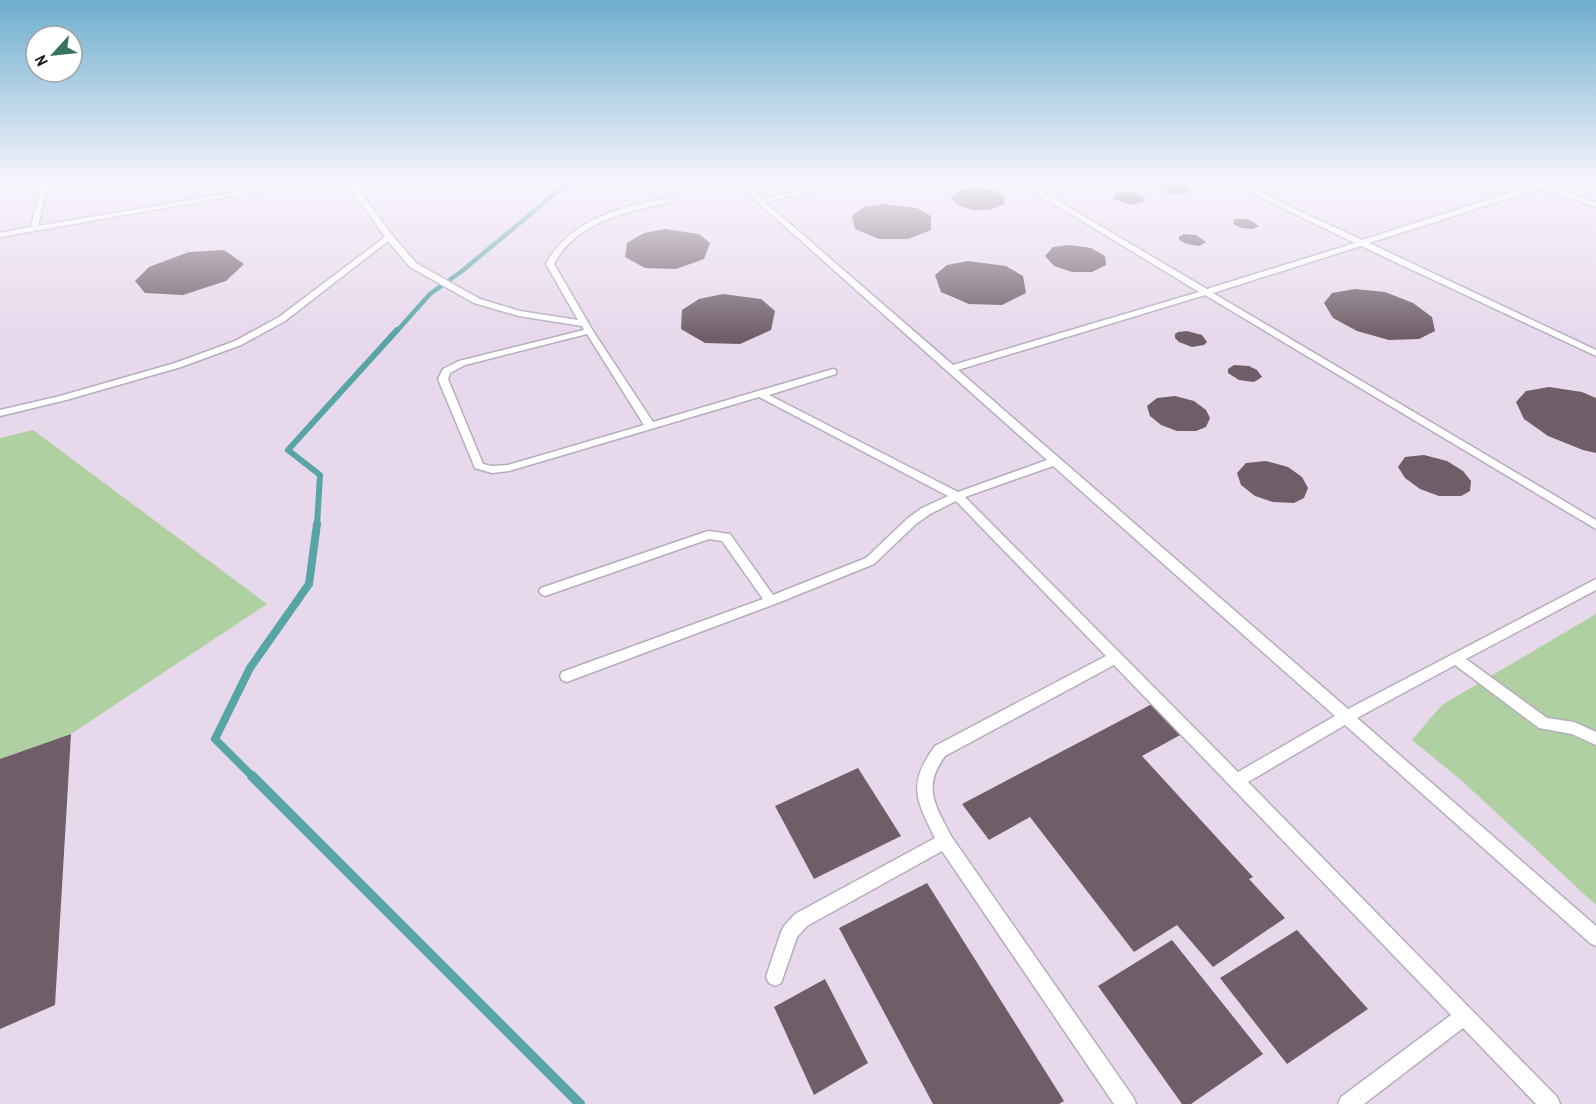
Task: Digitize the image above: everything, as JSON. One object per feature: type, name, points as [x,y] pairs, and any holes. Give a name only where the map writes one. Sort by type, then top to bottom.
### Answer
[{"type":"lane","points":[[386,234],[412,265],[477,301],[519,313],[587,327]]},
{"type":"lane","points":[[578,234],[555,253],[550,264],[552,271],[651,427]]},
{"type":"lane","points":[[799,234],[1053,462],[1596,937]]},
{"type":"lane","points":[[1108,234],[1596,525]]},
{"type":"lane","points":[[1342,234],[1596,353]]},
{"type":"lane","points":[[951,369],[1392,234]]},
{"type":"lane","points":[[0,413],[143,375],[238,344],[282,319],[389,237]]},
{"type":"lane","points":[[587,327],[462,363],[446,371],[443,379],[475,461],[484,469],[501,470],[833,372]]},
{"type":"lane","points":[[760,394],[957,496],[1550,1104]]},
{"type":"lane","points":[[567,676],[771,601],[870,561],[912,521],[926,511],[957,496],[1053,462]]},
{"type":"lane","points":[[545,591],[708,535],[726,537],[771,601]]},
{"type":"lane","points":[[1237,781],[1346,717],[1596,584]]},
{"type":"lane","points":[[1116,658],[940,751],[929,764],[923,779],[923,796],[945,841],[1126,1104]]},
{"type":"lane","points":[[1456,659],[1544,724],[1574,728],[1596,739]]},
{"type":"lane","points":[[775,977],[790,932],[801,920],[945,841]]},
{"type":"lane","points":[[1348,1104],[1464,1016]]},
{"type":"shaded area","points":[[0,234],[1596,234],[1596,1104],[0,1104]]},
{"type":"green space","points":[[33,430],[267,604],[71,734],[0,759],[0,438]]},
{"type":"green space","points":[[1596,614],[1596,905],[1461,780],[1412,740],[1442,705]]},
{"type":"building","points":[[643,234],[696,234],[710,243],[704,259],[676,269],[645,268],[625,257],[627,243]]},
{"type":"building","points":[[866,234],[922,234],[908,239],[879,239]]},
{"type":"building","points":[[1184,234],[1196,235],[1206,242],[1199,246],[1187,244],[1179,240],[1179,237]]},
{"type":"building","points":[[1069,245],[1091,248],[1105,256],[1106,265],[1092,272],[1072,272],[1054,266],[1045,256],[1053,247]]},
{"type":"building","points":[[224,250],[244,264],[226,281],[183,295],[145,293],[135,281],[149,267],[189,252]]},
{"type":"building","points":[[968,261],[1006,266],[1023,276],[1026,293],[1002,305],[969,304],[941,292],[935,275],[947,265]]},
{"type":"building","points":[[1355,289],[1385,292],[1413,303],[1432,317],[1435,331],[1419,339],[1389,340],[1357,331],[1333,318],[1324,303],[1332,293]]},
{"type":"building","points":[[723,294],[761,299],[775,311],[771,330],[740,344],[705,343],[681,329],[682,310],[699,299]]},
{"type":"building","points":[[1187,331],[1202,335],[1207,342],[1204,345],[1192,347],[1175,338],[1178,332]]},
{"type":"building","points":[[1234,365],[1249,366],[1257,370],[1262,377],[1254,382],[1239,380],[1228,373],[1228,369]]},
{"type":"building","points":[[1549,387],[1582,392],[1596,398],[1596,453],[1548,436],[1524,419],[1516,402],[1526,391]]},
{"type":"building","points":[[1175,396],[1194,401],[1206,410],[1210,418],[1206,427],[1196,431],[1177,431],[1161,425],[1150,416],[1147,406],[1157,398]]},
{"type":"building","points":[[1424,455],[1447,461],[1463,471],[1471,481],[1470,491],[1461,496],[1439,496],[1420,489],[1405,478],[1398,467],[1405,457]]},
{"type":"building","points":[[1266,461],[1288,467],[1302,477],[1308,488],[1304,498],[1294,503],[1273,502],[1255,496],[1241,485],[1237,473],[1246,463]]},
{"type":"building","points":[[1152,704],[1182,734],[1142,756],[1253,877],[1249,879],[1285,918],[1213,967],[1177,925],[1134,952],[1030,817],[989,840],[962,804]]},
{"type":"building","points":[[71,734],[55,1005],[0,1029],[0,759]]},
{"type":"building","points":[[858,768],[901,836],[814,879],[775,806]]},
{"type":"building","points":[[927,883],[1064,1101],[1059,1104],[933,1104],[839,928]]},
{"type":"building","points":[[1297,930],[1368,1009],[1287,1064],[1220,978]]},
{"type":"building","points":[[1172,940],[1263,1054],[1191,1104],[1182,1104],[1098,986]]},
{"type":"building","points":[[825,979],[868,1063],[814,1095],[774,1007]]},
{"type":"waterway","points":[[396,332],[430,294],[507,234]]},
{"type":"waterway","points":[[317,525],[320,475],[288,450],[397,330]]},
{"type":"waterway","points":[[317,524],[309,584],[250,668],[215,739],[580,1104]]}]
